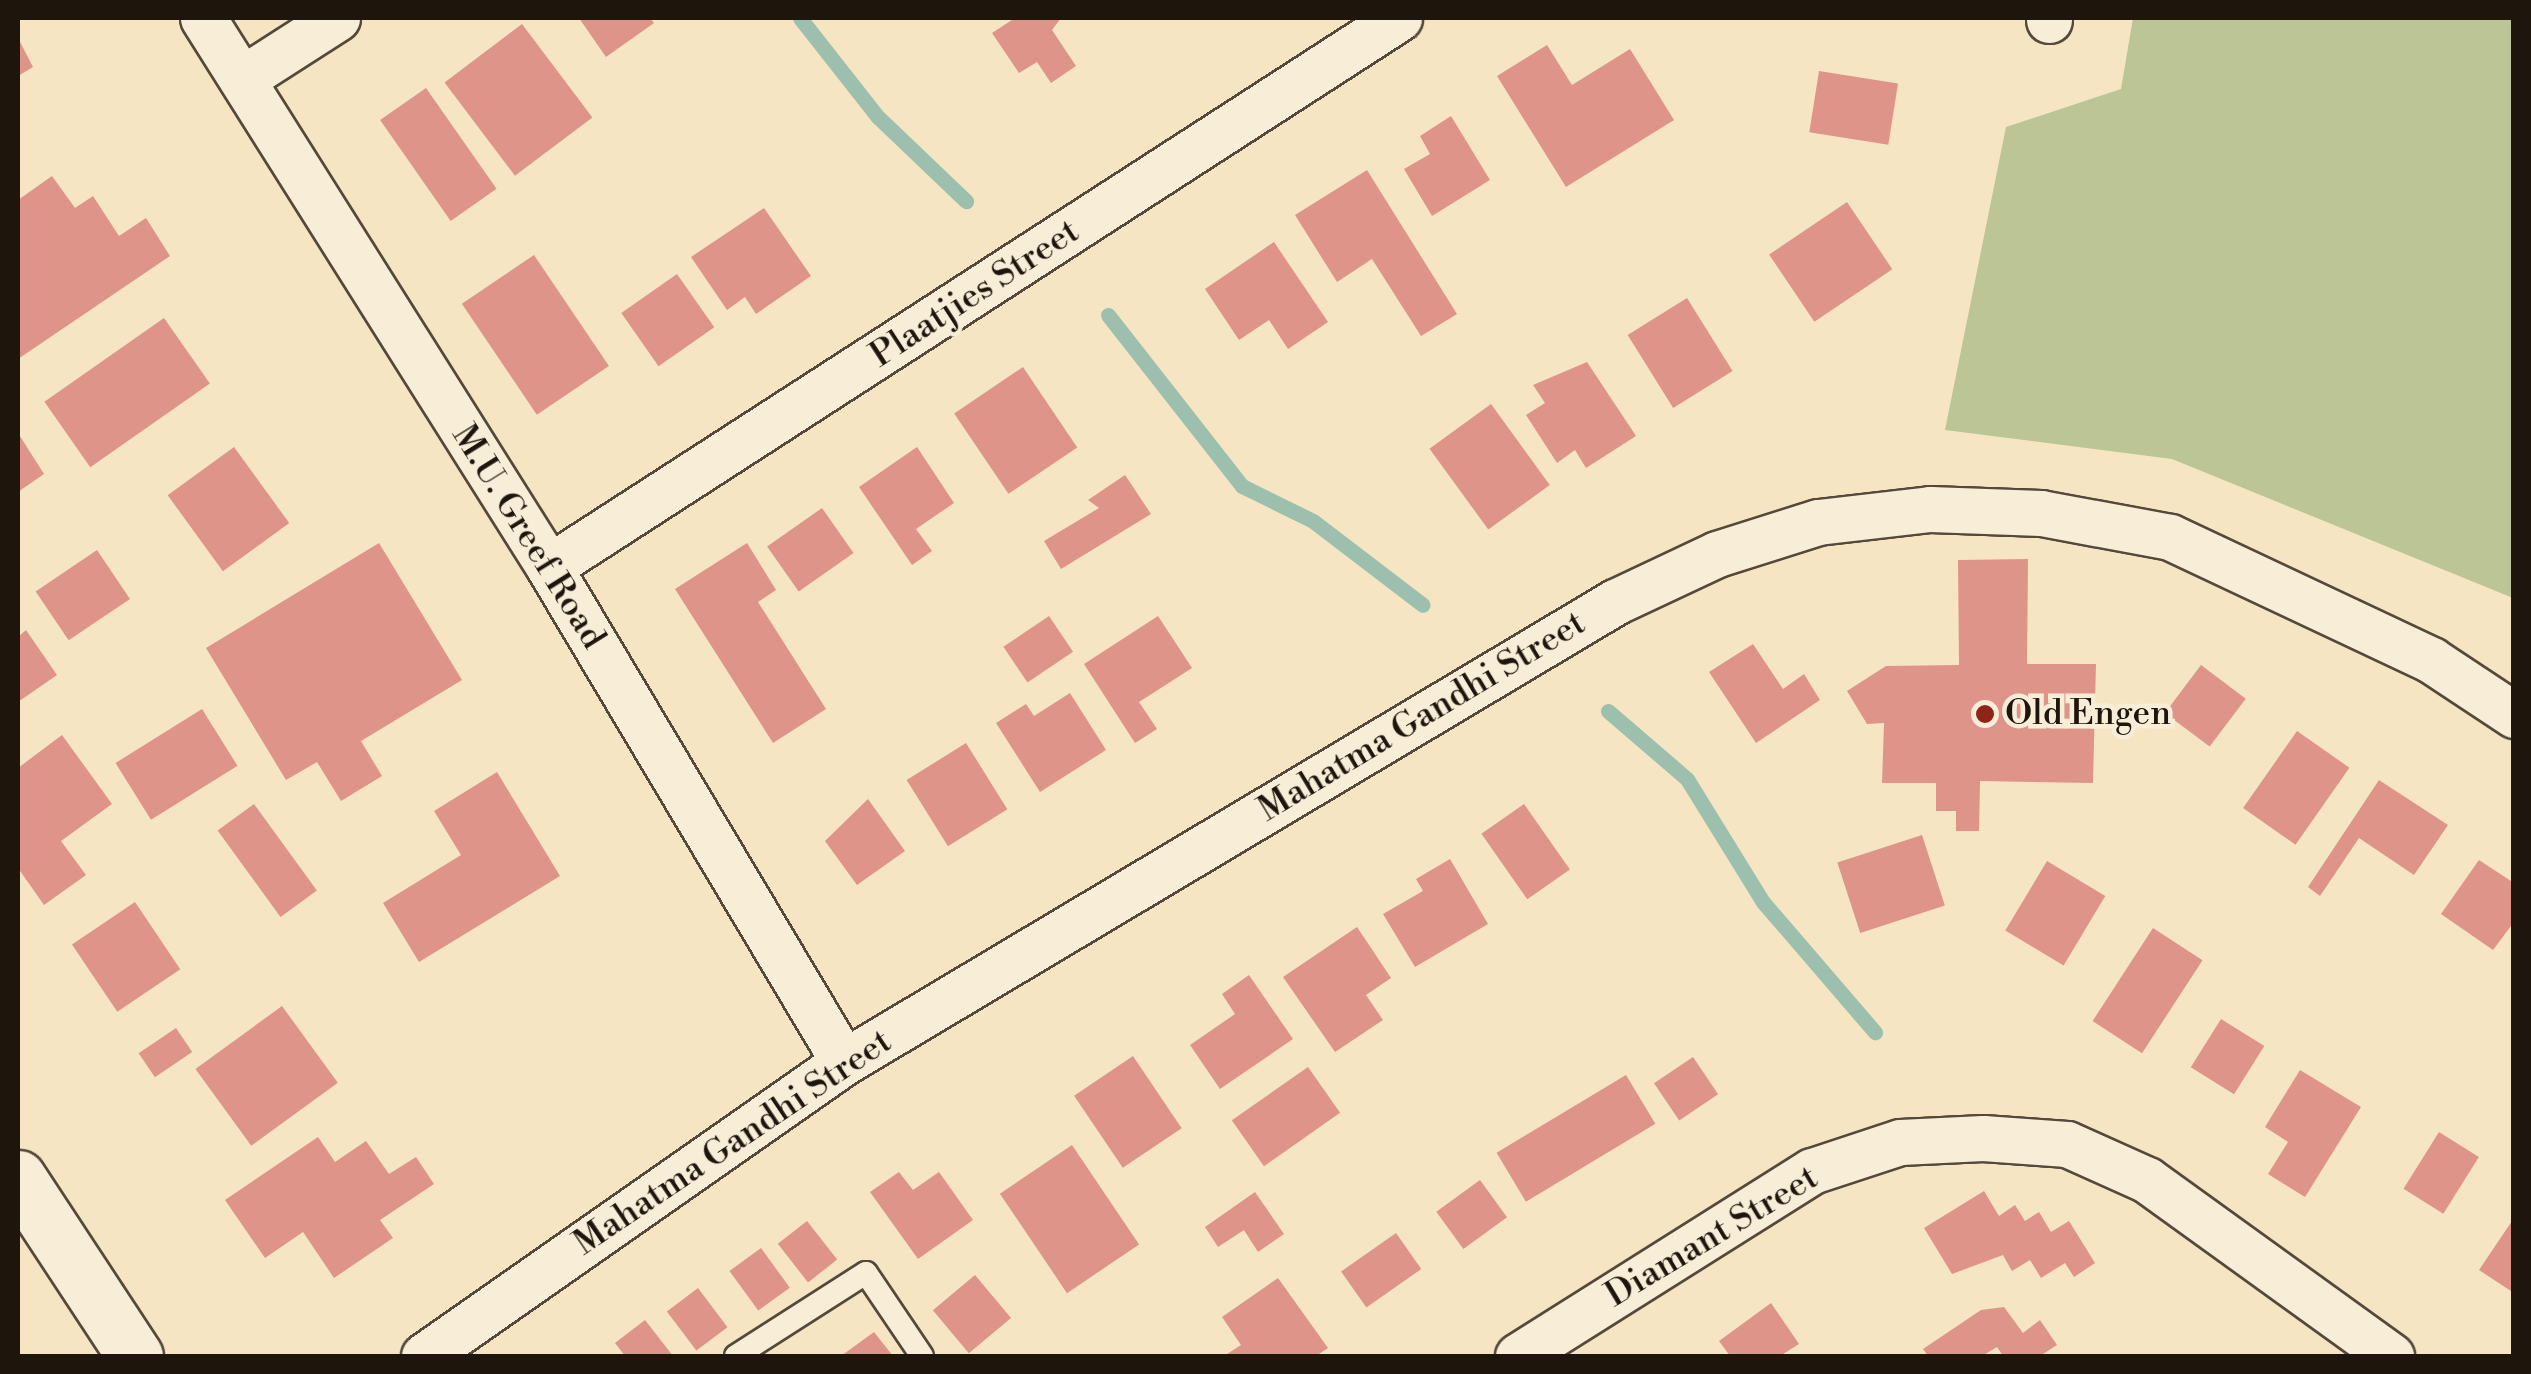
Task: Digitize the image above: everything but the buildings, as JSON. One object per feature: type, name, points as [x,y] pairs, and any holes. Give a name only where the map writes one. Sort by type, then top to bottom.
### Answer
[{"type":"street","name":"M.U. Greef Road","points":[[203,18],[549,567],[844,1062]]},
{"type":"street","points":[[242,79],[338,18]]},
{"type":"street","name":"Plaatjies Street","points":[[549,567],[1399,18]]},
{"type":"street","name":"Mahatma Gandhi Street","points":[[424,1356],[844,1062],[1615,602],[1718,554],[1818,522],[1930,510],[2041,513],[2170,538],[2431,660],[2514,715]]},
{"type":"street","name":"Diamant Street","points":[[1540,1351],[1812,1172],[1900,1142],[1983,1138],[2067,1144],[2147,1180],[2391,1356]]},
{"type":"street","points":[[28,1195],[88,1356]]},
{"type":"street","points":[[28,1195],[135,1356]]},
{"type":"lane","points":[[736,1356],[866,1272],[922,1356]]},
{"type":"green space","points":[[2133,18],[2513,18],[2513,598],[2172,459],[1945,430],[2006,127],[2121,89]]},
{"type":"waterway","points":[[800,18],[878,117],[966,201]]},
{"type":"waterway","points":[[1108,315],[1242,486],[1313,521],[1423,605]]},
{"type":"waterway","points":[[1608,711],[1687,779],[1763,902],[1875,1032]]},
{"type":"place","name":"Old Engen","points":[[1985,714]]}]
